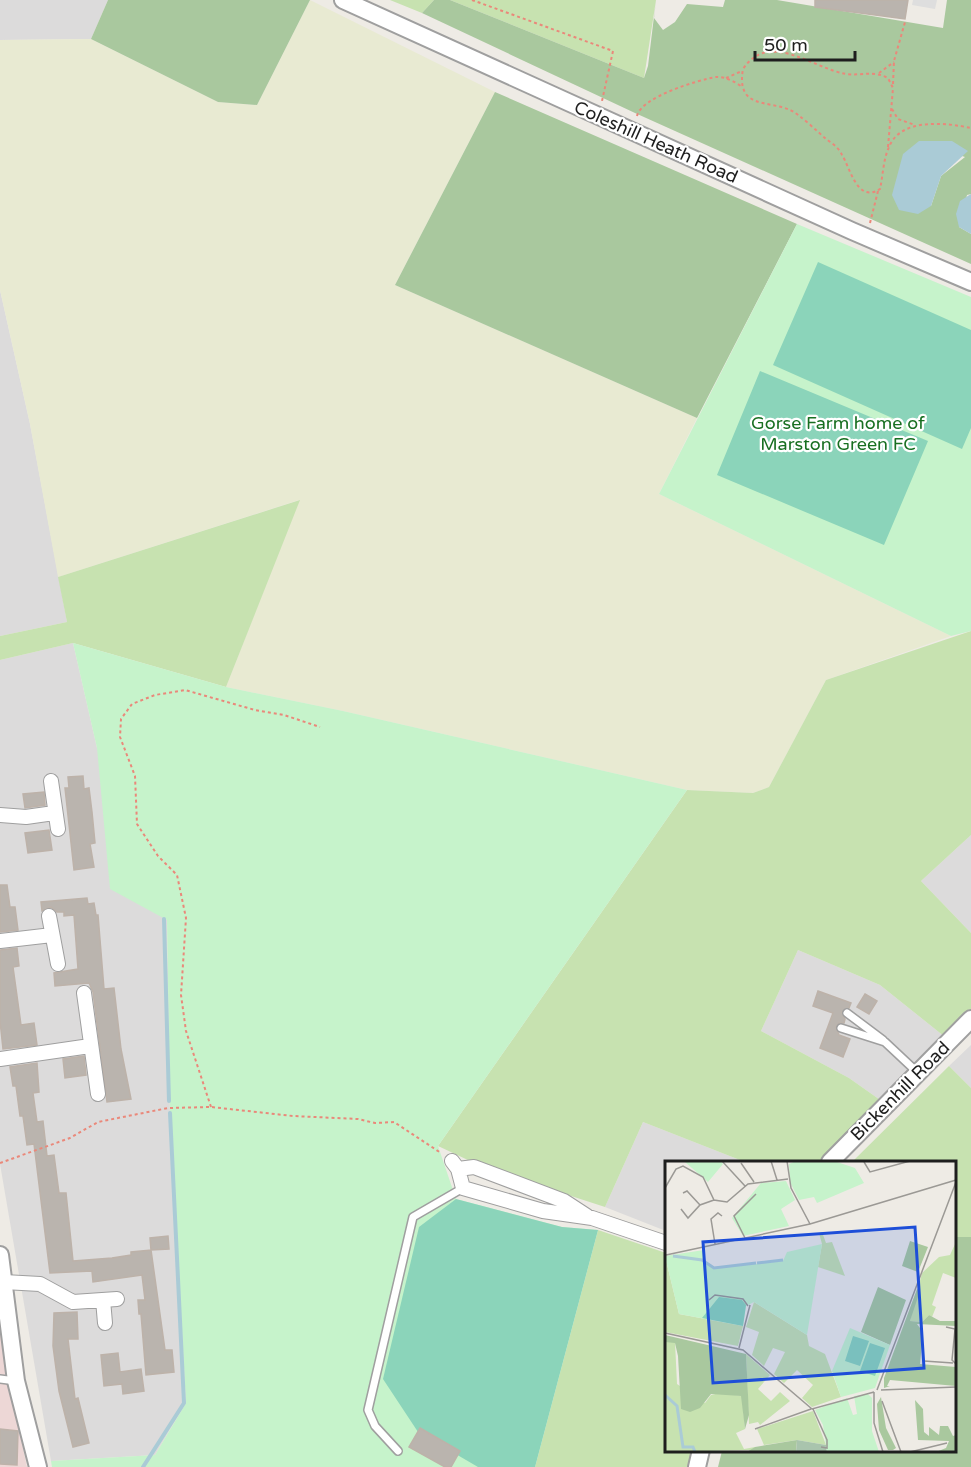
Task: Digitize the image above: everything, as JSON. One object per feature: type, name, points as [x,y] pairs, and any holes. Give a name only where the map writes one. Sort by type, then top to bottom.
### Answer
[{"type":"street","name":"Coleshill Heath Road","points":[[343,0],[866,237],[971,282]]},
{"type":"street","points":[[51,781],[58,829]]},
{"type":"street","points":[[0,815],[26,817],[54,813]]},
{"type":"street","points":[[49,916],[58,964]]},
{"type":"street","points":[[0,941],[52,935]]},
{"type":"street","points":[[84,993],[98,1094]]},
{"type":"street","name":"Bickenhill Road","points":[[831,1161],[971,1020]]},
{"type":"street","points":[[0,1059],[90,1047]]},
{"type":"street","points":[[592,1218],[564,1201],[474,1167],[455,1165],[463,1188],[543,1211],[592,1218],[665,1244]]},
{"type":"street","points":[[0,1255],[8,1380],[38,1467]]},
{"type":"street","points":[[3,1282],[40,1284],[73,1302],[117,1299]]},
{"type":"street","points":[[103,1300],[105,1323]]},
{"type":"street","points":[[697,1467],[701,1452]]},
{"type":"lane","points":[[847,1013],[885,1042],[917,1072]]},
{"type":"lane","points":[[841,1028],[885,1042]]},
{"type":"lane","points":[[398,1450],[375,1426],[368,1410],[413,1216],[463,1188]]},
{"type":"path","points":[[472,0],[613,51],[598,116]]},
{"type":"path","points":[[866,237],[888,147],[894,61],[905,22]]},
{"type":"path","points":[[723,78],[734,76],[742,71],[754,55],[767,51],[804,59],[847,74],[876,73],[888,69],[894,61]]},
{"type":"path","points":[[742,71],[744,89]]},
{"type":"path","points":[[876,73],[888,78],[893,84]]},
{"type":"path","points":[[633,132],[638,111],[648,101],[717,77],[723,78],[738,83],[758,104],[796,113],[841,152],[855,183],[866,191],[878,191]]},
{"type":"path","points":[[891,109],[902,122],[918,125],[948,124],[971,129]]},
{"type":"path","points":[[888,147],[896,138],[918,125]]},
{"type":"path","points":[[210,1107],[186,1031],[181,995],[186,918],[177,875],[158,856],[137,824],[135,776],[120,737],[121,719],[132,704],[155,695],[185,690],[255,710],[284,715],[320,727]]},
{"type":"path","points":[[0,1163],[70,1138],[98,1122],[168,1108],[210,1107],[293,1116],[358,1119],[375,1123],[394,1122],[455,1165]]},
{"type":"shaded area","points":[[0,0],[108,0],[91,39],[0,40]]},
{"type":"shaded area","points":[[913,0],[937,0],[935,9],[912,5]]},
{"type":"shaded area","points":[[0,290],[30,424],[67,622],[0,636]]},
{"type":"shaded area","points":[[73,643],[97,748],[167,920],[170,1116],[186,1403],[155,1455],[51,1461],[0,1164],[0,660]]},
{"type":"shaded area","points":[[971,835],[971,933],[921,881]]},
{"type":"shaded area","points":[[798,950],[880,985],[945,1037],[883,1102],[849,1078],[761,1031]]},
{"type":"shaded area","points":[[971,1045],[971,1088],[949,1066]]},
{"type":"shaded area","points":[[643,1122],[742,1161],[665,1161],[665,1231],[605,1207]]},
{"type":"shaded area","points":[[0,1294],[7,1375],[27,1467],[0,1467]]},
{"type":"green space","points":[[108,0],[310,0],[257,105],[218,102],[91,39]]},
{"type":"green space","points":[[310,0],[495,92],[395,285],[697,418],[659,494],[951,636],[826,680],[769,787],[753,793],[687,790],[343,711],[226,687],[299,500],[58,577],[30,424],[0,290],[0,40],[91,39],[218,102],[257,105]]},
{"type":"green space","points":[[390,0],[434,0],[422,13]]},
{"type":"green space","points":[[434,0],[450,0],[644,78],[648,66],[656,0],[654,18],[663,30],[675,22],[687,4],[723,7],[725,0],[777,0],[943,28],[947,0],[971,0],[971,194],[967,195],[959,227],[971,234],[971,264],[635,113],[422,13]],"holes":[[[919,141],[965,157],[941,176],[931,206]]]},
{"type":"green space","points":[[450,0],[656,0],[644,78]]},
{"type":"green space","points":[[495,92],[797,224],[697,418],[395,285]]},
{"type":"green space","name":"Gorse Farm home of Marston Green FC","points":[[797,224],[971,297],[971,631],[951,636],[659,494]]},
{"type":"green space","points":[[818,262],[971,330],[971,428],[962,449],[773,365]]},
{"type":"green space","points":[[760,371],[928,441],[884,545],[717,475]]},
{"type":"green space","points":[[300,500],[226,687],[73,643],[0,660],[0,636],[67,622],[58,577]]},
{"type":"green space","points":[[971,631],[971,835],[921,881],[971,933],[971,1012],[945,1037],[880,985],[798,950],[761,1031],[849,1078],[883,1102],[823,1161],[742,1161],[643,1122],[605,1207],[485,1168],[438,1146],[687,790],[753,793],[769,787],[826,680]]},
{"type":"green space","points":[[73,643],[226,687],[343,711],[687,790],[438,1146],[456,1199],[562,1227],[598,1230],[535,1467],[52,1467],[51,1461],[155,1455],[186,1403],[170,1116],[167,920],[110,889],[97,748]]},
{"type":"green space","points":[[949,1066],[971,1088],[971,1237],[956,1237],[956,1161],[853,1161]]},
{"type":"green space","points":[[456,1199],[562,1227],[598,1230],[535,1467],[478,1467],[418,1432],[383,1379],[419,1227]]},
{"type":"green space","points":[[598,1230],[665,1253],[665,1452],[692,1452],[688,1467],[535,1467]]},
{"type":"green space","points":[[956,1237],[971,1237],[971,1467],[718,1467],[722,1452],[956,1452]]},
{"type":"water","points":[[919,141],[952,141],[968,151],[941,176],[931,206],[918,214],[899,210],[892,195],[903,154]]},
{"type":"water","points":[[971,194],[971,234],[959,227],[956,214],[960,201]]},
{"type":"building","points":[[815,0],[908,0],[905,19],[815,7]]},
{"type":"building","points":[[83,776],[84,789],[89,788],[92,812],[95,843],[90,844],[94,867],[74,870],[65,788],[69,788],[68,777]]},
{"type":"building","points":[[44,792],[45,805],[25,808],[23,794]]},
{"type":"building","points":[[49,830],[52,850],[28,853],[25,833]]},
{"type":"building","points":[[0,885],[7,885],[10,907],[15,907],[18,930],[0,932]]},
{"type":"building","points":[[87,898],[88,904],[94,903],[96,915],[98,915],[104,989],[114,988],[121,1049],[131,1099],[107,1102],[93,992],[89,983],[55,986],[54,973],[78,969],[74,915],[64,916],[64,912],[57,912],[51,907],[42,911],[41,902]]},
{"type":"building","points":[[17,948],[19,966],[13,967],[21,1025],[34,1023],[37,1045],[3,1049],[0,1021],[0,950]]},
{"type":"building","points":[[818,991],[851,1003],[849,1008],[842,1012],[844,1023],[839,1023],[836,1027],[839,1035],[850,1039],[843,1057],[820,1048],[833,1013],[813,1006]]},
{"type":"building","points":[[865,994],[877,1001],[869,1014],[857,1007]]},
{"type":"building","points":[[84,1056],[86,1075],[65,1078],[63,1059]]},
{"type":"building","points":[[37,1063],[39,1092],[33,1093],[37,1122],[43,1121],[47,1156],[54,1155],[59,1193],[66,1193],[73,1261],[112,1258],[131,1255],[131,1252],[151,1250],[165,1350],[172,1350],[174,1372],[146,1375],[138,1300],[145,1300],[142,1275],[93,1282],[92,1271],[50,1273],[34,1144],[27,1145],[23,1116],[20,1116],[16,1086],[13,1086],[10,1067]]},
{"type":"building","points":[[168,1236],[169,1249],[151,1250],[150,1238]]},
{"type":"building","points":[[77,1312],[78,1339],[68,1339],[75,1399],[78,1398],[89,1443],[73,1447],[59,1391],[53,1346],[54,1313]]},
{"type":"building","points":[[118,1353],[120,1372],[141,1369],[144,1391],[123,1394],[122,1384],[104,1386],[101,1355]]},
{"type":"building","points":[[420,1428],[460,1451],[451,1467],[445,1467],[409,1447]]},
{"type":"building","points":[[0,1429],[18,1431],[17,1465],[0,1464]]},
{"type":"waterway","points":[[164,919],[169,1101]]},
{"type":"waterway","points":[[143,1467],[184,1403],[170,1113]]}]
